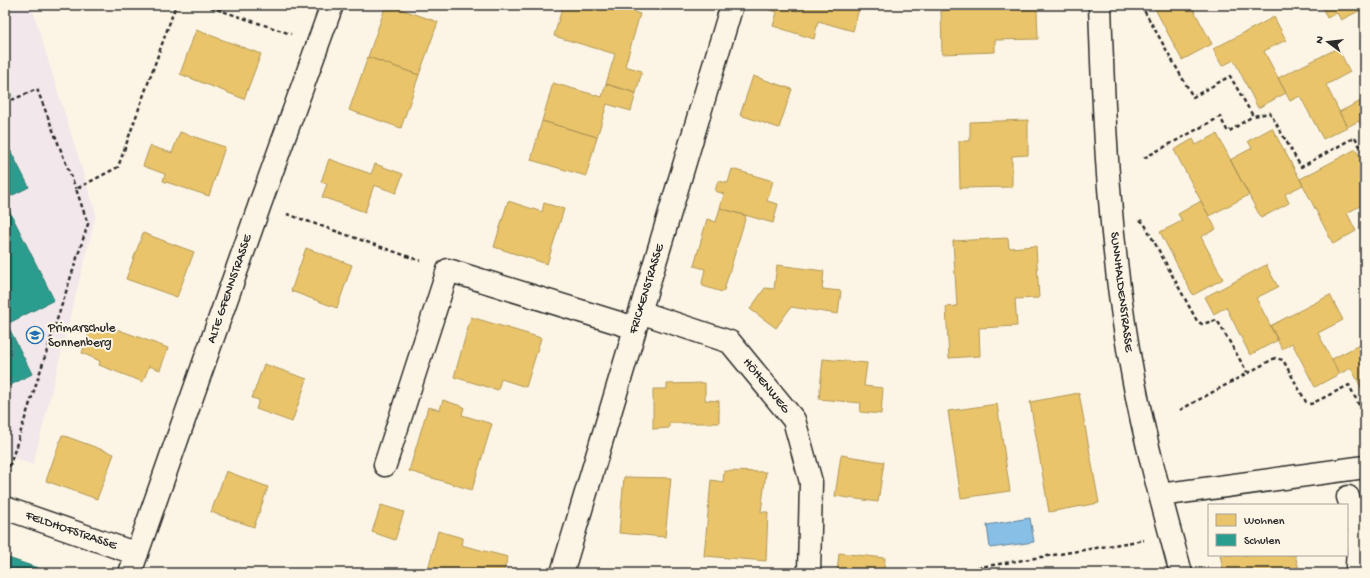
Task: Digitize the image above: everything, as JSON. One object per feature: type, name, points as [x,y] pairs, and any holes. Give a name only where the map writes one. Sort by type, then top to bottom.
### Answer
[{"type":"street","name":"ALTE GFENNSTRASSE","points":[[133,563],[332,5]]},
{"type":"street","name":"FRICKENSTRASSE","points":[[562,573],[732,5]]},
{"type":"street","name":"SUNNHALDENSTRASSE","points":[[1100,5],[1108,187],[1117,266],[1134,382],[1160,495],[1181,573]]},
{"type":"street","name":"HÖHENWEG","points":[[448,270],[638,320],[730,342],[794,420],[810,482],[809,573]]},
{"type":"street","points":[[385,465],[448,270]]},
{"type":"street","points":[[1160,495],[1365,467]]},
{"type":"street","points":[[1348,497],[1358,529],[1357,566],[1359,573]]},
{"type":"street","name":"FELDHOFSTRASSE","points":[[5,508],[133,563]]},
{"type":"path","points":[[76,189],[118,167],[176,5]]},
{"type":"path","points":[[204,5],[319,43]]},
{"type":"path","points":[[1141,5],[1193,97],[1230,76],[1253,116]]},
{"type":"path","points":[[5,103],[37,89],[88,224],[5,480]]},
{"type":"path","points":[[1144,158],[1220,117],[1228,132],[1253,116],[1270,113],[1301,167],[1355,137],[1365,156]]},
{"type":"path","points":[[1135,216],[1144,223],[1197,321],[1202,324],[1217,320],[1247,372]]},
{"type":"path","points":[[300,218],[448,270]]},
{"type":"path","points":[[1180,410],[1275,358],[1283,360],[1306,402],[1311,404],[1349,385],[1365,416]]},
{"type":"path","points":[[965,573],[969,569],[1144,540]]},
{"type":"shaded area","name":"Primarschule Sonnenberg","points":[[5,5],[31,5],[96,214],[33,465],[5,455]]},
{"type":"green space","points":[[5,82],[12,96],[5,100]]},
{"type":"water","points":[[1030,518],[1034,542],[990,548],[987,525]]},
{"type":"building: Wohnen","points":[[386,5],[438,22],[419,75],[368,57]]},
{"type":"building: Wohnen","points":[[563,5],[636,5],[634,12],[640,14],[625,66],[642,71],[636,93],[606,84],[615,54],[554,36]]},
{"type":"building: Wohnen","points":[[768,5],[860,5],[853,31],[818,21],[814,39],[773,26],[777,12],[767,9]]},
{"type":"building: Wohnen","points":[[948,5],[1023,5],[1023,9],[1037,9],[1038,39],[995,40],[995,52],[942,54],[941,11],[948,10]]},
{"type":"building: Wohnen","points":[[1153,5],[1191,5],[1212,44],[1182,60]]},
{"type":"building: Wohnen","points":[[1321,5],[1361,5],[1363,9],[1341,20],[1337,13],[1327,18]]},
{"type":"building: Wohnen","points":[[1274,17],[1286,40],[1264,51],[1286,93],[1258,108],[1234,60],[1222,66],[1213,49]]},
{"type":"building: Wohnen","points":[[196,30],[261,54],[244,99],[180,74]]},
{"type":"building: Wohnen","points":[[1338,48],[1350,72],[1326,85],[1347,127],[1323,139],[1300,96],[1290,101],[1278,78]]},
{"type":"building: Wohnen","points":[[368,57],[419,75],[401,128],[349,110]]},
{"type":"building: Wohnen","points":[[753,76],[792,89],[779,128],[740,115]]},
{"type":"building: Wohnen","points":[[553,83],[602,97],[606,84],[636,93],[631,111],[607,104],[597,137],[542,121]]},
{"type":"building: Wohnen","points":[[1365,99],[1365,133],[1359,121],[1347,127],[1339,112]]},
{"type":"building: Wohnen","points":[[1028,120],[1028,155],[1012,156],[1012,187],[960,188],[959,141],[970,141],[970,122]]},
{"type":"building: Wohnen","points":[[542,121],[597,137],[586,176],[531,160]]},
{"type":"building: Wohnen","points":[[1272,128],[1303,185],[1285,194],[1289,203],[1261,218],[1230,160],[1252,148],[1248,141]]},
{"type":"building: Wohnen","points":[[180,132],[225,147],[209,196],[163,181],[165,174],[143,166],[150,146],[172,153]]},
{"type":"building: Wohnen","points":[[1217,134],[1249,195],[1209,216],[1174,150],[1193,139],[1196,145]]},
{"type":"building: Wohnen","points":[[1356,149],[1365,166],[1365,215],[1360,206],[1347,213],[1356,231],[1333,244],[1300,179]]},
{"type":"building: Wohnen","points":[[329,159],[371,174],[375,164],[403,174],[396,193],[374,185],[365,212],[322,197],[327,184],[321,182]]},
{"type":"building: Wohnen","points":[[732,169],[773,181],[767,201],[778,204],[773,223],[720,208],[724,194],[715,191],[718,181],[728,183]]},
{"type":"building: Wohnen","points":[[508,201],[542,212],[544,203],[564,209],[547,264],[494,247]]},
{"type":"building: Wohnen","points":[[1201,201],[1216,229],[1201,237],[1223,279],[1193,295],[1160,232],[1182,221],[1178,214]]},
{"type":"building: Wohnen","points":[[720,208],[746,216],[724,290],[722,292],[703,286],[702,283],[705,269],[694,266],[707,219],[716,222]]},
{"type":"building: Wohnen","points":[[143,233],[194,252],[177,297],[126,279]]},
{"type":"building: Wohnen","points":[[1008,238],[1009,248],[1036,246],[1039,298],[1015,299],[1017,326],[979,328],[980,356],[949,358],[946,307],[957,306],[953,241]]},
{"type":"building: Wohnen","points":[[306,248],[352,265],[337,308],[291,291]]},
{"type":"building: Wohnen","points":[[777,265],[824,271],[822,289],[841,291],[838,314],[791,307],[776,328],[750,309],[765,288],[774,289]]},
{"type":"building: Wohnen","points":[[1266,265],[1278,287],[1256,298],[1278,340],[1250,355],[1226,307],[1214,314],[1205,297]]},
{"type":"building: Wohnen","points":[[1330,295],[1343,320],[1318,333],[1339,374],[1315,387],[1292,343],[1282,349],[1270,326]]},
{"type":"building: Wohnen","points":[[471,317],[541,338],[526,387],[501,379],[498,390],[454,377]]},
{"type":"building: Wohnen","points":[[92,325],[109,332],[111,327],[168,348],[160,370],[149,366],[143,382],[99,365],[100,361],[82,353]]},
{"type":"building: Wohnen","points":[[1365,342],[1365,395],[1351,368],[1339,374],[1332,359]]},
{"type":"building: Wohnen","points":[[823,359],[867,363],[864,386],[883,388],[881,414],[860,412],[861,403],[819,399]]},
{"type":"building: Wohnen","points":[[264,364],[307,379],[292,422],[256,409],[259,400],[252,398]]},
{"type":"building: Wohnen","points":[[705,383],[705,400],[719,401],[719,423],[669,423],[669,428],[653,429],[653,389],[667,389],[667,384]]},
{"type":"building: Wohnen","points":[[1079,393],[1099,503],[1049,512],[1030,402]]},
{"type":"building: Wohnen","points":[[443,400],[464,407],[462,415],[492,424],[472,490],[409,471],[428,407],[440,410]]},
{"type":"building: Wohnen","points":[[997,404],[1010,491],[961,498],[948,411]]},
{"type":"building: Wohnen","points":[[62,435],[114,454],[97,499],[46,481]]},
{"type":"building: Wohnen","points":[[841,455],[884,462],[878,502],[835,496]]},
{"type":"building: Wohnen","points":[[226,471],[268,487],[254,527],[211,512]]},
{"type":"building: Wohnen","points":[[724,471],[766,472],[761,512],[768,512],[766,561],[704,556],[711,480],[723,482]]},
{"type":"building: Wohnen","points":[[624,477],[671,478],[665,537],[619,533]]},
{"type":"building: Wohnen","points":[[381,505],[404,512],[395,540],[372,532]]},
{"type":"building: Wohnen","points":[[438,531],[463,538],[461,545],[508,557],[503,573],[427,573]]},
{"type":"building: Wohnen","points":[[839,553],[885,558],[884,571],[905,573],[837,573]]},
{"type":"building: Wohnen","points":[[1220,556],[1295,556],[1300,573],[1224,573]]},
{"type":"building: Schulen","points":[[5,142],[29,187],[5,199]]},
{"type":"building: Schulen","points":[[5,202],[54,300],[7,324],[32,374],[5,388]]},
{"type":"building: Schulen","points":[[5,557],[53,573],[5,573]]},
{"type":"place","name":"Primarschule Sonnenberg","points":[[35,335]]}]
